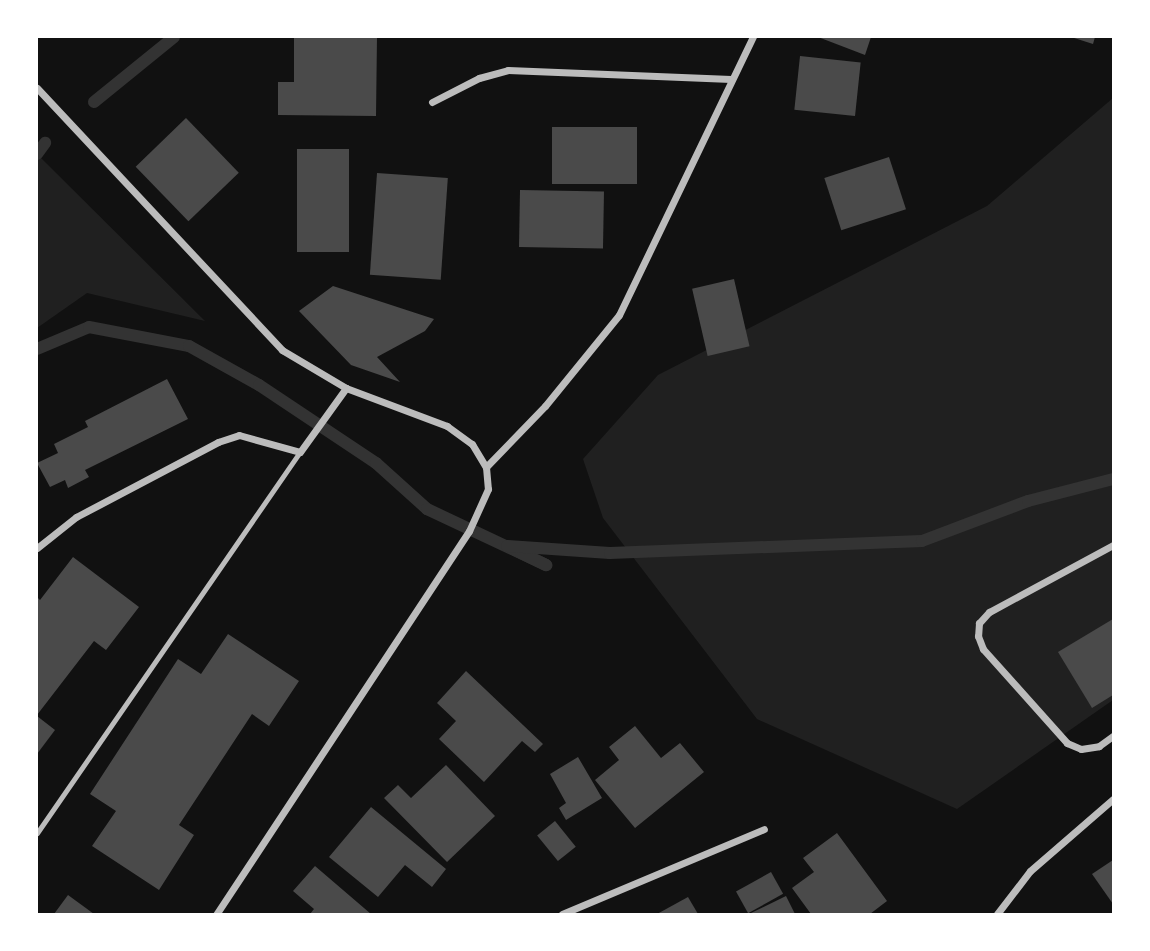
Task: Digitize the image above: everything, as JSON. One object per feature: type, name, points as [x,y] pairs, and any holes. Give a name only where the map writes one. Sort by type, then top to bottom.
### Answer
[{"type":"street","points":[[486,467],[545,406],[619,315],[752,37]]},
{"type":"street","points":[[432,102],[479,78],[508,70],[731,79]]},
{"type":"street","points":[[37,88],[282,350],[346,388],[447,426],[471,444],[486,467],[488,489],[482,507],[216,914]]},
{"type":"street","points":[[37,548],[76,517],[218,442],[239,435],[300,452],[346,388]]},
{"type":"street","points":[[1113,545],[989,612],[979,623],[978,636],[983,649],[1067,743],[1081,749],[1099,746],[1113,736]]},
{"type":"street","points":[[996,914],[1030,871],[1113,799]]},
{"type":"street","points":[[562,914],[764,829]]},
{"type":"lane","points":[[37,833],[300,452]]},
{"type":"shaded area","points":[[1113,98],[1113,700],[957,809],[757,719],[603,518],[583,459],[658,375],[987,206]]},
{"type":"shaded area","points":[[37,155],[205,321],[87,293],[37,328]]},
{"type":"building","points":[[294,37],[377,37],[376,116],[278,115],[278,82],[294,82]]},
{"type":"building","points":[[818,37],[871,37],[865,55]]},
{"type":"building","points":[[1071,37],[1095,37],[1093,44]]},
{"type":"building","points":[[800,56],[861,62],[855,116],[794,110]]},
{"type":"building","points":[[186,118],[239,173],[188,221],[136,167]]},
{"type":"building","points":[[552,127],[637,127],[637,184],[552,184]]},
{"type":"building","points":[[297,149],[349,149],[349,252],[297,252]]},
{"type":"building","points":[[889,157],[906,209],[841,230],[824,178]]},
{"type":"building","points":[[377,173],[448,178],[441,280],[370,275]]},
{"type":"building","points":[[520,190],[604,191],[603,248],[519,247]]},
{"type":"building","points":[[734,279],[750,346],[708,356],[692,289]]},
{"type":"building","points":[[333,286],[434,319],[425,331],[377,357],[400,382],[351,365],[299,311]]},
{"type":"building","points":[[167,379],[188,419],[85,470],[89,477],[68,488],[65,480],[50,487],[37,463],[58,453],[54,444],[88,427],[85,421]]},
{"type":"building","points":[[73,557],[139,607],[106,650],[94,641],[37,715],[37,597],[40,600]]},
{"type":"building","points":[[1113,619],[1113,695],[1092,708],[1058,652]]},
{"type":"building","points":[[228,634],[299,681],[269,726],[252,714],[179,825],[194,835],[159,890],[92,846],[116,811],[90,794],[178,659],[201,674]]},
{"type":"building","points":[[466,671],[543,744],[535,752],[522,741],[484,782],[439,739],[456,721],[437,703]]},
{"type":"building","points":[[37,716],[55,730],[37,754]]},
{"type":"building","points":[[635,726],[661,758],[680,743],[704,772],[635,828],[595,780],[619,760],[609,747]]},
{"type":"building","points":[[578,757],[602,798],[566,820],[559,808],[566,803],[550,774]]},
{"type":"building","points":[[446,765],[495,816],[447,862],[384,798],[398,785],[411,798]]},
{"type":"building","points":[[371,807],[446,869],[432,887],[405,865],[378,897],[329,857]]},
{"type":"building","points":[[555,821],[576,847],[558,861],[537,835]]},
{"type":"building","points":[[837,833],[887,901],[870,914],[811,914],[792,888],[814,872],[803,858]]},
{"type":"building","points":[[1113,860],[1113,904],[1092,874]]},
{"type":"building","points":[[315,866],[371,914],[310,914],[314,909],[293,891]]},
{"type":"building","points":[[771,872],[783,894],[748,913],[736,891]]},
{"type":"building","points":[[68,895],[94,914],[54,914]]},
{"type":"building","points":[[786,896],[795,914],[749,914]]},
{"type":"building","points":[[688,897],[698,914],[657,914]]},
{"type":"waterway","points":[[94,102],[174,37]]},
{"type":"waterway","points":[[37,154],[45,143]]},
{"type":"waterway","points":[[37,349],[89,327],[189,346],[259,385],[376,463],[427,509],[546,565],[507,546],[610,553],[922,541],[1028,501],[1113,479]]}]
